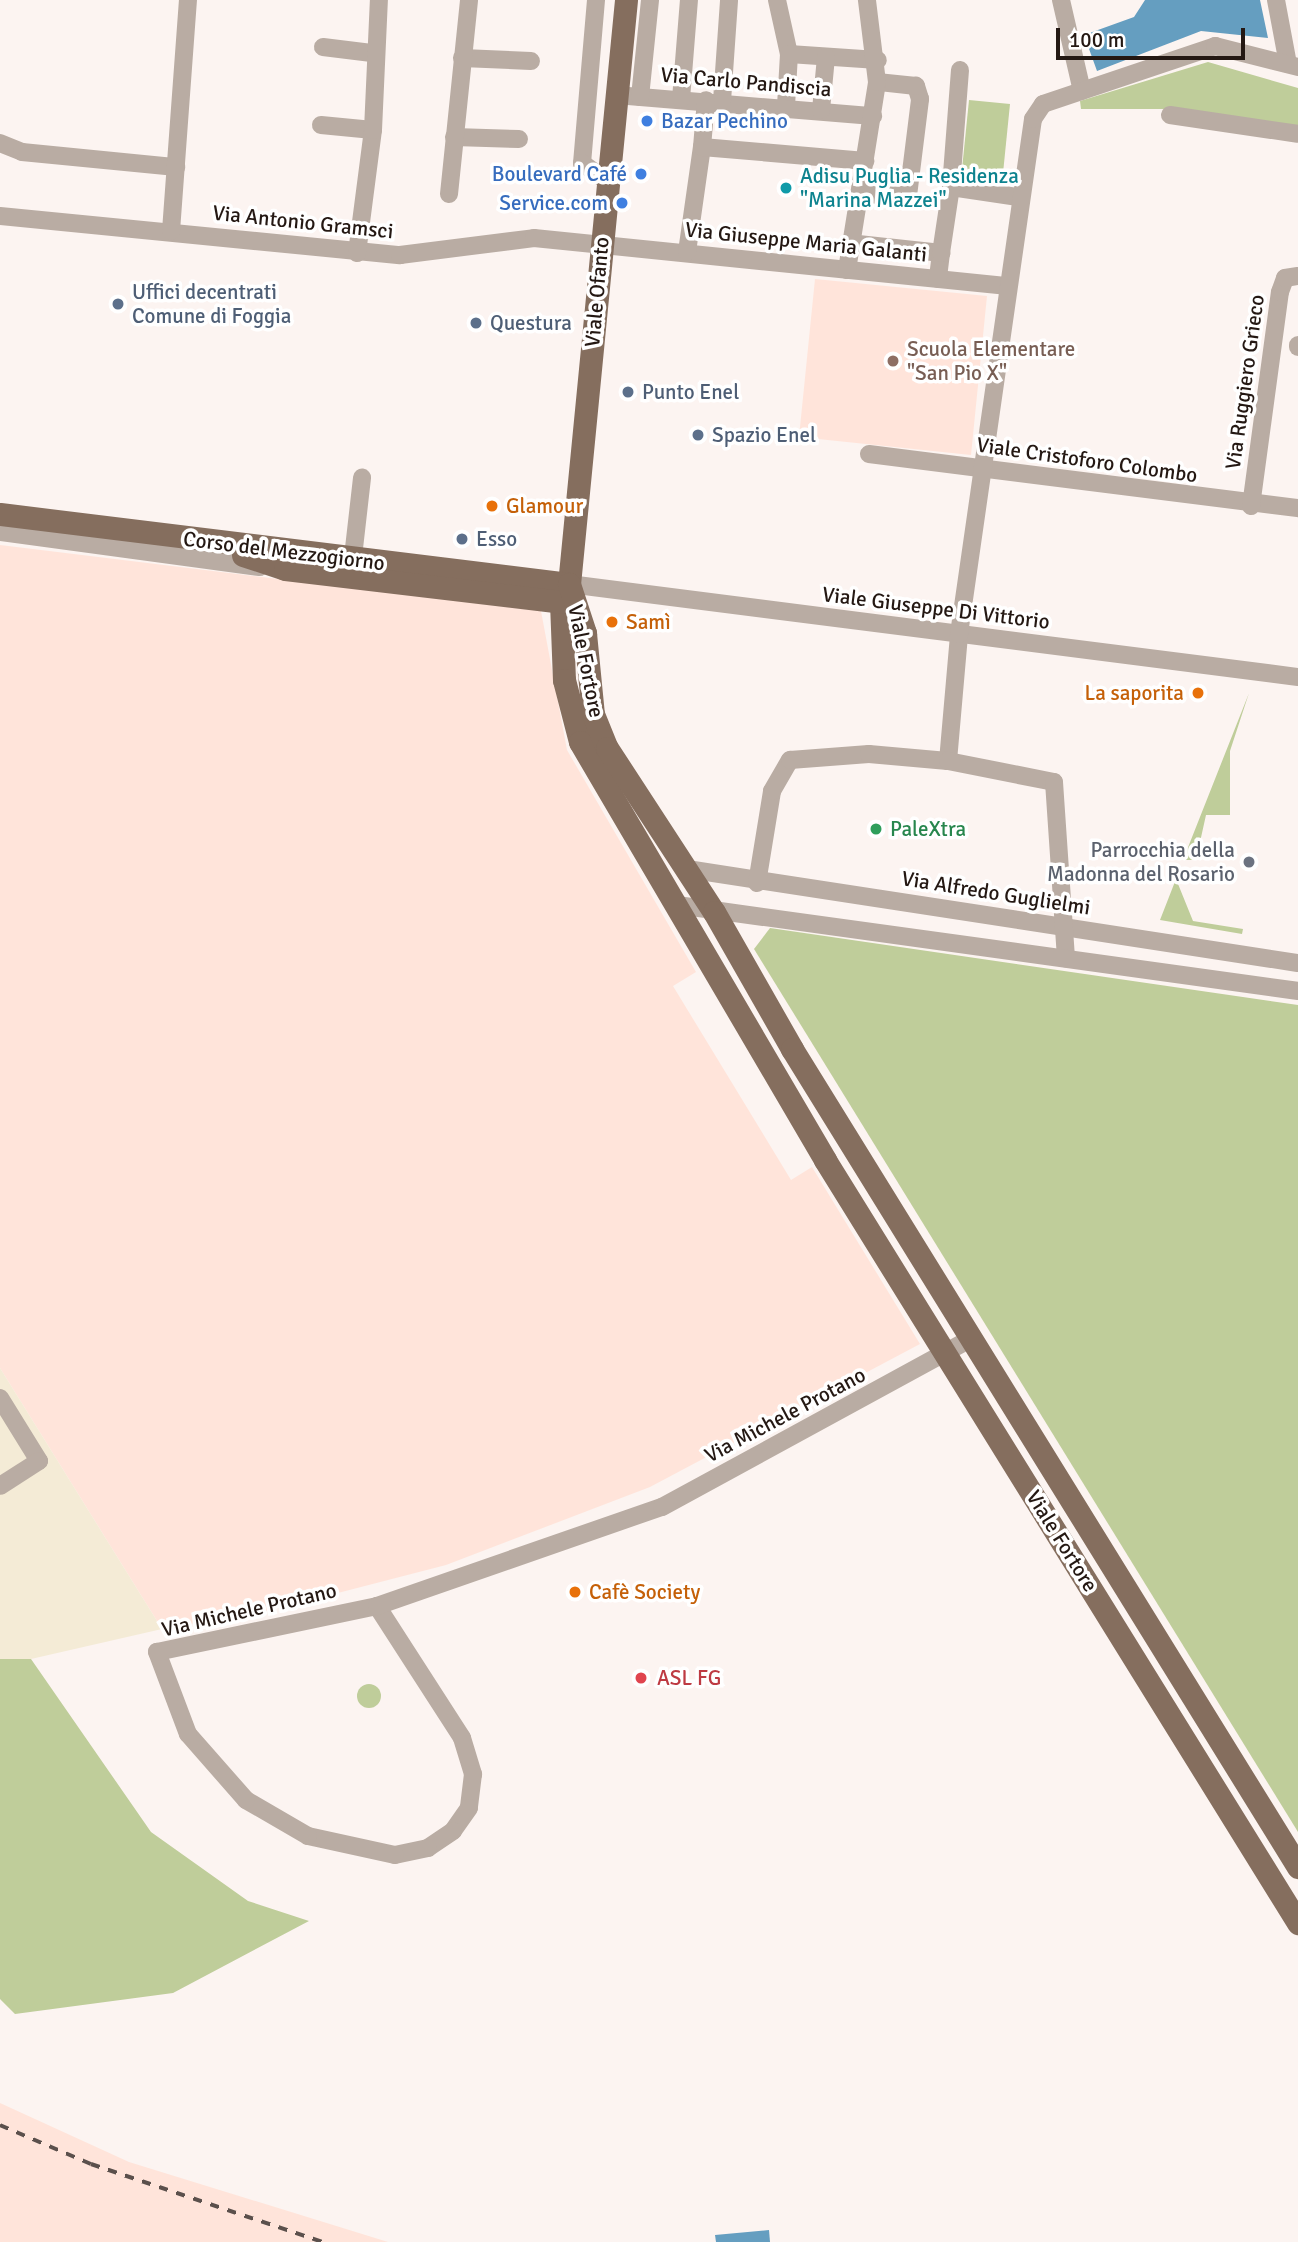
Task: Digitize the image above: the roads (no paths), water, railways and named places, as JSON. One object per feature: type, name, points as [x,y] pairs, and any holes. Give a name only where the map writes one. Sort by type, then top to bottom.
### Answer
[{"type":"main road","name":"Viale Ofanto","points":[[565,593],[626,0]]},
{"type":"main road","name":"Corso del Mezzogiorno","points":[[0,514],[208,542],[353,557],[565,593]]},
{"type":"main road","points":[[208,542],[285,569]]},
{"type":"main road","name":"Corso del Mezzogiorno","points":[[285,569],[565,593]]},
{"type":"main road","name":"Viale Fortore","points":[[565,593],[584,633],[593,714],[607,748],[714,912],[851,1146],[1298,1867]]},
{"type":"main road","name":"Viale Fortore","points":[[565,593],[564,680],[580,742],[825,1160],[1298,1923]]},
{"type":"main road","points":[[825,1160],[851,1146]]},
{"type":"street","points":[[171,231],[188,0]]},
{"type":"street","points":[[357,253],[373,130],[372,53],[379,0]]},
{"type":"street","points":[[449,194],[469,0]]},
{"type":"street","points":[[596,0],[582,163],[607,181]]},
{"type":"street","points":[[640,97],[650,0]]},
{"type":"street","points":[[681,99],[689,0]]},
{"type":"street","points":[[687,252],[702,146],[714,100],[729,0]]},
{"type":"street","points":[[847,270],[849,243],[877,82],[878,60],[867,0]]},
{"type":"street","points":[[1061,0],[1082,91]]},
{"type":"street","points":[[948,761],[960,634],[1018,197],[1032,119],[1043,104],[1216,46],[1293,66],[1291,39],[1276,0]]},
{"type":"street","points":[[780,1],[789,54],[786,106]]},
{"type":"street","points":[[323,47],[372,53]]},
{"type":"street","points":[[789,54],[878,60]]},
{"type":"street","points":[[821,110],[826,57]]},
{"type":"street","points":[[462,58],[531,61]]},
{"type":"street","points":[[938,279],[951,187],[960,70]]},
{"type":"street","points":[[859,194],[908,196],[920,99],[916,86],[877,82]]},
{"type":"street","name":"Via Carlo Pandiscia","points":[[616,95],[714,100],[873,116]]},
{"type":"street","points":[[1170,115],[1298,134]]},
{"type":"street","points":[[321,125],[373,130]]},
{"type":"street","points":[[454,136],[519,139]]},
{"type":"street","points":[[0,143],[22,152],[176,167]]},
{"type":"street","points":[[702,146],[865,161]]},
{"type":"street","points":[[951,187],[1018,197]]},
{"type":"street","name":"Via Antonio Gramsci","points":[[0,216],[400,256],[534,238],[600,244]]},
{"type":"street","points":[[849,243],[941,253]]},
{"type":"street","name":"Via Giuseppe Maria Galanti","points":[[600,244],[1006,286]]},
{"type":"street","name":"Via Ruggiero Grieco","points":[[1251,506],[1280,292],[1285,278],[1298,276]]},
{"type":"street","name":"Viale Cristoforo Colombo","points":[[869,454],[1251,506],[1298,508]]},
{"type":"street","points":[[353,557],[362,478]]},
{"type":"street","name":"Corso del Mezzogiorno","points":[[0,532],[285,569]]},
{"type":"street","points":[[114,547],[208,542]]},
{"type":"street","name":"Viale Giuseppe Di Vittorio","points":[[565,593],[960,634],[1298,677]]},
{"type":"street","points":[[757,883],[772,791],[790,760],[869,754],[948,761],[1054,782],[1066,959]]},
{"type":"street","name":"Via Alfredo Guglielmi","points":[[687,869],[757,883],[1298,962]]},
{"type":"street","points":[[677,905],[1298,991]]},
{"type":"street","name":"Via Michele Protano","points":[[377,1606],[462,1738],[472,1774],[469,1808],[453,1831],[428,1848],[395,1856],[317,1839],[246,1800],[188,1734],[157,1652],[377,1606],[662,1507],[972,1338]]},
{"type":"street","points":[[0,1398],[39,1461],[0,1486]]},
{"type":"water","points":[[1145,0],[1260,0],[1268,38],[1201,31],[1097,71],[1084,35],[1134,17]]},
{"type":"water","points":[[769,2230],[770,2242],[716,2242],[715,2235]]},
{"type":"railway","points":[[0,2125],[91,2164],[323,2242]]},
{"type":"place","name":"Bazar Pechino","points":[[647,121]]},
{"type":"place","name":"Boulevard Café","points":[[641,174]]},
{"type":"place","name":"Adisu Puglia - Residenza \"Marina Mazzei\"","points":[[786,188]]},
{"type":"place","name":"Service.com","points":[[622,203]]},
{"type":"place","name":"Uffici decentrati Comune di Foggia","points":[[118,304]]},
{"type":"place","name":"Questura","points":[[476,323]]},
{"type":"place","name":"Scuola Elementare \"San Pio X\"","points":[[893,361]]},
{"type":"place","name":"Punto Enel","points":[[628,392]]},
{"type":"place","name":"Spazio Enel","points":[[698,435]]},
{"type":"place","name":"Glamour","points":[[492,506]]},
{"type":"place","name":"Esso","points":[[462,539]]},
{"type":"place","name":"Samì","points":[[612,622]]},
{"type":"place","name":"La saporita","points":[[1198,693]]},
{"type":"place","name":"PaleXtra","points":[[876,829]]},
{"type":"place","name":"Parrocchia della Madonna del Rosario","points":[[1249,862]]},
{"type":"place","name":"Cafè Society","points":[[575,1592]]},
{"type":"place","name":"ASL FG","points":[[641,1678]]}]
